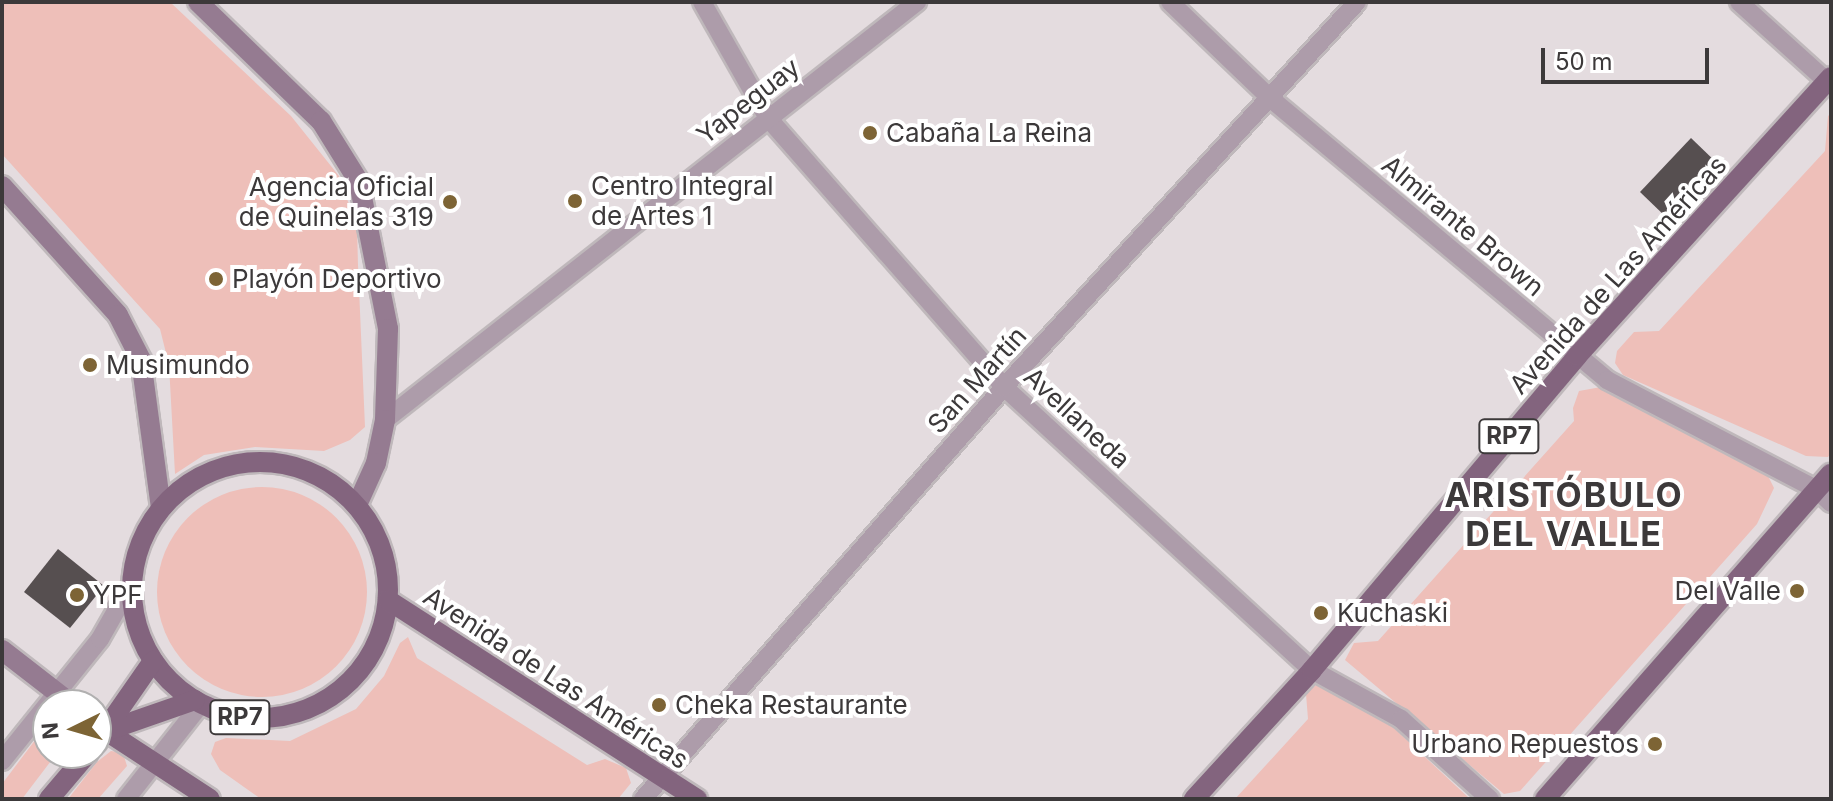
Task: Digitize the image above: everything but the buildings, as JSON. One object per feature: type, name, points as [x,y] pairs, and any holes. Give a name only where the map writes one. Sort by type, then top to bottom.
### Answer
[{"type":"main road","points":[[198,2],[321,121],[359,182],[388,329],[385,420],[376,463],[357,505]]},
{"type":"main road","name":"Avenida de Las Américas","points":[[1194,799],[1312,670],[1577,356],[1830,81]]},
{"type":"main road","points":[[2,186],[118,315],[141,360],[161,507]]},
{"type":"main road","name":"RP7","points":[[281,462],[323,477],[357,505],[376,534],[383,555],[388,600],[378,641],[355,677],[321,703],[281,717],[239,717],[198,702],[173,685],[153,661],[136,624],[132,583],[140,542],[161,507],[195,478],[237,463],[281,462]]},
{"type":"main road","points":[[1545,799],[1824,497],[1831,474]]},
{"type":"main road","name":"Avenida de Las Américas","points":[[388,600],[661,779],[697,799]]},
{"type":"main road","points":[[2,650],[52,689]]},
{"type":"main road","points":[[112,715],[153,661]]},
{"type":"main road","name":"RP7","points":[[112,728],[198,702]]},
{"type":"main road","points":[[112,740],[210,799]]},
{"type":"main road","points":[[49,799],[74,769]]},
{"type":"street","name":"Avellaneda","points":[[702,2],[768,118],[1004,387],[1312,670],[1401,719],[1490,799]]},
{"type":"street","name":"Yapeguay","points":[[385,420],[917,2]]},
{"type":"street","name":"Almirante Brown","points":[[1170,2],[1270,98],[1607,380],[1824,497]]},
{"type":"street","name":"San Martín","points":[[643,799],[1004,387],[1357,2]]},
{"type":"street","points":[[1739,2],[1830,81]]},
{"type":"street","points":[[57,689],[100,639],[132,583]]},
{"type":"street","points":[[126,799],[198,702]]},
{"type":"street","points":[[2,761],[32,721]]},
{"type":"shaded area","points":[[2,2],[170,2],[291,116],[339,176],[357,227],[365,427],[350,440],[324,451],[255,447],[204,455],[175,474],[169,365],[160,329],[2,154]]},
{"type":"shaded area","points":[[1831,113],[1831,453],[1828,457],[1806,456],[1623,375],[1615,363],[1617,351],[1634,332],[1659,331],[1825,151],[1828,116]]},
{"type":"shaded area","points":[[1601,387],[1766,472],[1774,488],[1757,524],[1520,791],[1504,794],[1345,660],[1354,643],[1378,641],[1574,421],[1573,408],[1579,391]]},
{"type":"shaded area","points":[[262,487],[302,495],[336,518],[359,552],[367,592],[359,632],[336,666],[302,689],[262,697],[222,689],[188,666],[165,632],[157,592],[165,552],[188,518],[222,495]]},
{"type":"shaded area","points":[[408,637],[417,658],[587,765],[605,759],[626,768],[631,783],[618,799],[261,799],[220,770],[211,754],[215,742],[226,738],[290,741],[356,709],[384,676],[400,643]]},
{"type":"shaded area","points":[[1331,682],[1351,688],[1470,799],[1235,799],[1308,719],[1306,694],[1317,684]]},
{"type":"shaded area","points":[[32,744],[32,769],[45,769],[22,799],[2,799],[2,784]]},
{"type":"shaded area","points":[[112,751],[123,753],[127,766],[98,799],[68,799],[92,769],[112,769]]},
{"type":"place","name":"Cabaña La Reina","points":[[870,133]]},
{"type":"place","name":"Centro Integral de Artes 1","points":[[575,201]]},
{"type":"place","name":"Agencia Oficial de Quinelas 319","points":[[450,202]]},
{"type":"place","name":"Playón Deportivo","points":[[216,279]]},
{"type":"place","name":"Musimundo","points":[[90,365]]},
{"type":"place","name":"Del Valle","points":[[1797,591]]},
{"type":"place","name":"YPF","points":[[77,595]]},
{"type":"place","name":"Kuchaski","points":[[1321,613]]},
{"type":"place","name":"Cheka Restaurante","points":[[659,705]]},
{"type":"place","name":"Urbano Repuestos","points":[[1655,744]]},
{"type":"district","name":"ARISTÓBULO DEL VALLE","points":[[1564,514]]}]
